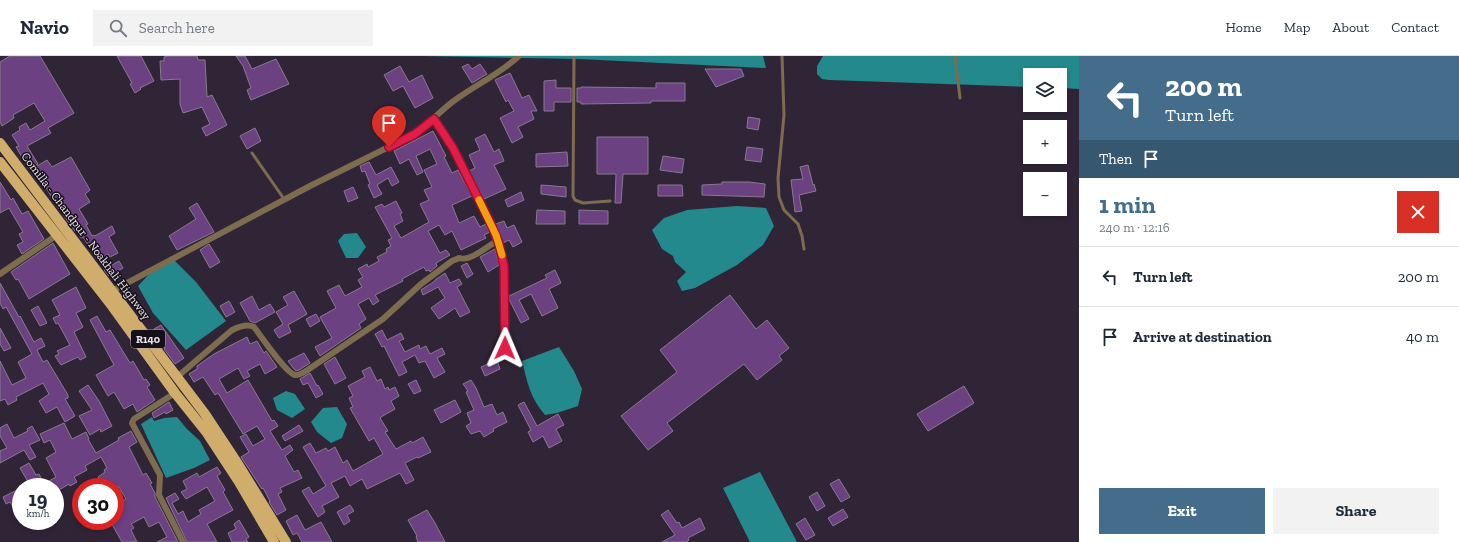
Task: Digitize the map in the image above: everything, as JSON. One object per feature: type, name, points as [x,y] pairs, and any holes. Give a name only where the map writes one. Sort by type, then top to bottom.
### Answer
[{"type":"main road","name":"Comilla - Chandpur - Noakhali Highway","points":[[0,143],[177,377],[230,452],[286,542]]},
{"type":"main road","points":[[1,164],[10,157]]},
{"type":"main road","name":"Comilla - Chandpur - Noakhali Highway","points":[[1,164],[112,306],[207,433],[239,482],[274,542]]},
{"type":"street","points":[[112,291],[284,200],[415,134],[456,99],[496,75],[518,56]]},
{"type":"street","points":[[434,119],[453,148],[498,240],[504,259],[505,348]]},
{"type":"street","points":[[0,274],[57,235]]},
{"type":"street","points":[[177,377],[232,330],[250,325],[256,329],[286,369],[297,375],[309,369],[383,319],[422,284],[452,261],[458,258],[463,260],[470,258],[498,240]]},
{"type":"street","points":[[176,393],[134,419],[132,423],[160,475],[159,495],[183,542]]},
{"type":"lane","points":[[574,56],[573,196],[575,200],[583,203],[610,201]]},
{"type":"lane","points":[[782,56],[784,115],[778,178],[779,197],[784,210],[798,224],[804,249]]},
{"type":"lane","points":[[955,56],[960,98]]},
{"type":"lane","points":[[252,153],[284,200]]},
{"type":"shaded area","points":[[422,56],[763,56],[766,68],[579,59]]},
{"type":"shaded area","points":[[823,56],[1079,56],[1079,89],[1067,88],[1067,68],[1023,68],[1023,87],[829,80],[822,79],[817,74],[817,66]]},
{"type":"shaded area","points":[[737,206],[766,208],[774,226],[763,245],[737,265],[695,288],[682,291],[677,281],[686,272],[675,262],[673,256],[662,249],[652,230],[664,218],[687,210]]},
{"type":"shaded area","points":[[357,233],[366,247],[358,258],[346,258],[338,241],[344,234]]},
{"type":"shaded area","points":[[173,259],[196,282],[226,321],[186,350],[153,313],[138,286],[152,271]]},
{"type":"shaded area","points":[[559,347],[574,371],[582,389],[578,406],[557,413],[545,415],[532,396],[522,361]]},
{"type":"shaded area","points":[[286,391],[295,394],[305,409],[292,418],[277,410],[273,398]]},
{"type":"shaded area","points":[[337,407],[347,424],[342,438],[331,443],[317,432],[311,422],[323,408]]},
{"type":"shaded area","points":[[152,417],[154,421],[164,418],[177,417],[200,441],[210,460],[194,468],[166,478],[141,424]]},
{"type":"shaded area","points":[[760,472],[797,542],[750,542],[723,488]]},
{"type":"building","points":[[10,56],[40,56],[74,113],[48,128],[51,133],[27,146],[38,164],[29,169],[16,147],[19,146],[12,135],[20,130],[19,127],[26,123],[30,130],[45,121],[34,103],[13,115],[14,118],[2,126],[0,122],[0,62]]},
{"type":"building","points":[[117,56],[141,56],[154,81],[140,88],[141,89],[135,93],[130,84],[132,83]]},
{"type":"building","points":[[197,56],[198,60],[205,60],[207,97],[212,95],[227,125],[206,136],[202,128],[210,124],[202,107],[183,113],[180,104],[180,79],[161,80],[160,61],[164,61],[164,57]]},
{"type":"building","points":[[236,56],[245,56],[252,69],[276,59],[289,84],[251,100],[247,90],[251,88],[243,66]]},
{"type":"building","points":[[468,64],[472,69],[480,64],[487,74],[472,83],[462,67]]},
{"type":"building","points":[[400,66],[409,82],[422,75],[433,98],[415,108],[403,86],[393,91],[384,75]]},
{"type":"building","points":[[705,69],[741,69],[744,76],[716,87]]},
{"type":"building","points":[[510,73],[522,98],[529,95],[537,111],[531,111],[534,119],[518,127],[523,137],[512,143],[500,118],[514,111],[508,100],[506,102],[495,80]]},
{"type":"building","points":[[556,80],[556,88],[571,88],[571,102],[554,102],[554,111],[544,111],[544,81]]},
{"type":"building","points":[[656,83],[685,83],[685,101],[581,104],[581,102],[577,102],[577,88],[581,87],[656,88]]},
{"type":"building","points":[[748,117],[760,119],[758,130],[747,128]]},
{"type":"building","points":[[255,128],[261,141],[247,149],[240,136]]},
{"type":"building","points":[[433,131],[446,156],[444,157],[452,173],[458,170],[472,196],[452,205],[459,223],[474,216],[480,227],[486,224],[490,232],[484,235],[486,238],[461,250],[452,231],[445,235],[439,225],[428,231],[440,253],[446,250],[450,255],[436,263],[437,266],[430,272],[429,270],[426,271],[424,267],[402,279],[403,281],[375,295],[379,301],[373,305],[369,298],[358,304],[366,319],[359,324],[361,328],[320,356],[315,347],[332,338],[320,317],[336,308],[327,291],[339,285],[345,296],[362,287],[358,280],[363,277],[358,269],[367,264],[368,267],[379,261],[377,257],[387,252],[386,249],[391,246],[388,240],[392,238],[375,207],[382,204],[384,207],[396,201],[402,213],[400,214],[403,221],[394,226],[401,238],[429,222],[420,204],[429,200],[424,190],[432,187],[424,170],[437,164],[430,149],[416,156],[423,172],[417,175],[409,159],[400,164],[394,151]]},
{"type":"building","points":[[485,134],[494,152],[499,149],[504,161],[494,165],[506,189],[484,199],[469,171],[475,168],[469,155],[480,150],[475,139]]},
{"type":"building","points":[[597,137],[648,137],[648,174],[623,174],[621,203],[615,203],[616,174],[597,174]]},
{"type":"building","points":[[747,147],[763,149],[761,162],[745,160]]},
{"type":"building","points":[[567,152],[568,166],[536,167],[536,154]]},
{"type":"building","points":[[663,156],[684,159],[682,173],[660,170]]},
{"type":"building","points":[[71,157],[90,190],[85,194],[90,202],[79,209],[88,224],[86,225],[92,236],[95,236],[112,226],[115,233],[109,237],[118,253],[110,257],[108,254],[98,260],[83,237],[81,238],[68,222],[34,168],[47,160],[52,167]]},
{"type":"building","points":[[369,162],[376,175],[391,167],[399,182],[392,186],[388,178],[377,185],[382,194],[374,198],[368,185],[370,184],[365,171],[362,172],[360,166]]},
{"type":"building","points":[[808,165],[816,191],[799,195],[802,211],[795,212],[791,180],[803,179],[800,167]]},
{"type":"building","points":[[0,182],[11,200],[13,198],[22,214],[28,211],[44,239],[22,254],[17,245],[23,242],[19,234],[23,232],[9,208],[0,213]]},
{"type":"building","points":[[722,182],[749,182],[765,184],[764,197],[702,195],[702,185],[722,184]]},
{"type":"building","points":[[541,185],[566,187],[566,197],[541,194]]},
{"type":"building","points":[[658,185],[682,185],[683,196],[658,196]]},
{"type":"building","points":[[353,187],[358,198],[348,202],[344,191]]},
{"type":"building","points":[[521,192],[524,200],[508,207],[505,200]]},
{"type":"building","points":[[197,203],[214,232],[177,250],[169,236],[196,219],[189,208]]},
{"type":"building","points":[[537,210],[565,211],[565,224],[536,224]]},
{"type":"building","points":[[579,210],[608,211],[608,224],[579,224]]},
{"type":"building","points":[[504,221],[507,228],[514,225],[522,242],[513,247],[509,240],[503,243],[496,224]]},
{"type":"building","points":[[53,243],[70,274],[29,299],[18,279],[16,280],[11,272]]},
{"type":"building","points":[[209,244],[220,262],[210,268],[200,250]]},
{"type":"building","points":[[495,249],[499,265],[488,272],[480,257]]},
{"type":"building","points":[[119,261],[123,268],[109,276],[104,270]]},
{"type":"building","points":[[467,263],[473,274],[467,278],[461,266]]},
{"type":"building","points":[[555,270],[561,283],[549,289],[558,308],[542,316],[531,294],[519,300],[529,319],[521,323],[509,299],[509,296],[547,278],[545,275]]},
{"type":"building","points":[[445,273],[450,283],[459,279],[462,284],[457,287],[470,312],[460,317],[455,308],[439,319],[431,308],[445,298],[438,287],[423,295],[421,290]]},
{"type":"building","points":[[0,283],[34,342],[41,338],[45,346],[37,350],[43,362],[47,360],[68,395],[68,398],[65,399],[75,416],[65,422],[57,407],[46,413],[39,401],[49,394],[43,383],[16,397],[17,400],[8,405],[5,399],[0,401],[0,361],[12,385],[26,378],[18,362],[32,354],[6,307],[3,309],[0,303]]},
{"type":"building","points":[[76,287],[86,308],[76,313],[83,327],[74,332],[86,357],[80,360],[78,357],[61,365],[55,356],[59,354],[57,351],[70,345],[58,323],[56,324],[53,318],[60,315],[52,300]]},
{"type":"building","points":[[294,291],[307,314],[288,325],[291,332],[279,338],[274,330],[283,324],[276,312],[288,305],[283,297]]},
{"type":"building","points":[[730,295],[756,329],[767,320],[789,348],[779,356],[782,360],[757,380],[744,364],[667,423],[673,431],[648,450],[621,416],[677,372],[660,350]]},
{"type":"building","points":[[252,296],[259,310],[270,304],[275,312],[255,323],[250,321],[240,303]]},
{"type":"building","points":[[229,301],[235,312],[226,317],[220,306]]},
{"type":"building","points":[[38,306],[47,323],[40,326],[31,310]]},
{"type":"building","points":[[316,314],[320,321],[310,327],[306,319]]},
{"type":"building","points":[[97,316],[106,332],[110,330],[130,363],[133,361],[144,380],[146,379],[150,385],[147,387],[155,400],[137,412],[133,404],[124,409],[114,392],[108,396],[96,375],[114,365],[90,320]]},
{"type":"building","points":[[161,325],[184,358],[175,364],[164,349],[165,348],[154,329]]},
{"type":"building","points":[[0,328],[11,348],[4,351],[0,344]]},
{"type":"building","points":[[382,330],[387,340],[401,333],[404,339],[399,341],[405,352],[419,345],[420,349],[426,346],[430,354],[442,348],[445,354],[437,358],[445,372],[434,378],[425,361],[419,363],[415,355],[402,362],[407,372],[399,376],[384,346],[382,347],[375,334]]},
{"type":"building","points":[[247,337],[250,344],[257,341],[264,353],[266,351],[277,367],[265,374],[260,364],[247,371],[250,376],[244,379],[238,368],[219,379],[227,393],[248,380],[272,421],[274,420],[278,426],[270,431],[282,450],[290,445],[293,450],[285,456],[294,472],[298,470],[302,478],[280,488],[282,492],[278,494],[286,510],[277,515],[263,488],[262,489],[241,457],[249,452],[240,437],[246,434],[253,446],[265,439],[257,426],[243,434],[218,393],[215,395],[203,377],[194,382],[189,374],[197,369],[197,366],[214,354]]},
{"type":"building","points":[[304,353],[310,363],[296,371],[288,361]]},
{"type":"building","points":[[335,357],[346,378],[335,384],[324,364]]},
{"type":"building","points":[[497,360],[500,369],[485,376],[481,367]]},
{"type":"building","points":[[370,367],[377,381],[381,379],[385,389],[388,387],[389,390],[395,387],[399,396],[391,401],[395,409],[380,418],[388,431],[385,432],[396,449],[411,441],[412,443],[423,437],[431,452],[405,463],[414,480],[406,484],[400,473],[367,489],[362,479],[350,486],[345,476],[331,483],[339,497],[322,506],[325,512],[318,517],[302,491],[309,487],[313,494],[326,486],[303,447],[310,443],[316,453],[326,448],[328,451],[335,447],[343,463],[347,460],[353,471],[383,454],[374,438],[369,441],[350,408],[353,407],[349,398],[353,396],[348,386],[365,377],[362,371]]},
{"type":"building","points":[[310,373],[323,394],[316,398],[308,383],[303,385],[300,379]]},
{"type":"building","points":[[416,380],[421,391],[414,394],[408,384]]},
{"type":"building","points":[[471,380],[484,407],[492,404],[497,415],[503,412],[507,422],[493,429],[494,431],[484,437],[480,431],[471,434],[466,426],[471,423],[467,413],[474,410],[466,392],[468,391],[463,384]]},
{"type":"building","points":[[88,385],[99,401],[112,426],[101,432],[100,429],[90,435],[79,416],[92,410],[79,391]]},
{"type":"building","points":[[964,386],[974,403],[928,431],[917,414]]},
{"type":"building","points":[[455,400],[461,412],[441,423],[434,410]]},
{"type":"building","points":[[169,402],[173,410],[166,414],[165,412],[154,418],[152,413]]},
{"type":"building","points":[[524,402],[537,426],[558,414],[564,425],[556,429],[562,441],[549,448],[543,436],[533,442],[528,432],[531,430],[518,405]]},
{"type":"building","points":[[64,423],[72,439],[86,432],[88,439],[96,453],[119,440],[118,438],[131,431],[137,442],[129,447],[143,475],[146,473],[152,483],[150,484],[155,493],[155,497],[178,542],[157,542],[167,537],[159,522],[149,527],[144,517],[131,524],[134,528],[131,530],[137,542],[122,542],[115,530],[124,530],[124,500],[126,499],[124,496],[124,478],[99,478],[107,468],[101,457],[85,466],[87,470],[75,478],[72,478],[72,485],[70,486],[69,484],[64,487],[64,478],[54,478],[56,477],[46,458],[56,452],[50,440],[44,443],[40,434]]},
{"type":"building","points":[[7,424],[14,438],[28,431],[27,429],[32,426],[40,440],[29,445],[36,457],[30,460],[24,450],[0,463],[0,451],[7,448],[0,436],[0,428]]},
{"type":"building","points":[[299,425],[303,431],[285,441],[282,436]]},
{"type":"building","points":[[29,463],[36,475],[39,474],[41,478],[26,478],[20,468]]},
{"type":"building","points":[[217,467],[221,473],[217,476],[225,490],[223,492],[233,510],[207,524],[217,542],[187,542],[166,498],[175,493],[179,499],[172,503],[178,514],[183,511],[188,522],[201,514],[199,510],[215,501],[207,487],[186,499],[181,492],[187,489],[183,481],[197,473],[199,477]]},
{"type":"building","points":[[839,479],[850,497],[841,502],[830,484]]},
{"type":"building","points":[[12,492],[12,505],[10,502],[6,504],[3,497]]},
{"type":"building","points":[[817,492],[825,506],[817,511],[809,497]]},
{"type":"building","points":[[350,505],[354,511],[347,515],[350,521],[344,525],[337,512]]},
{"type":"building","points":[[843,509],[848,517],[833,526],[828,518]]},
{"type":"building","points":[[427,510],[445,542],[418,542],[417,536],[408,520]]},
{"type":"building","points":[[668,510],[677,523],[679,522],[682,528],[700,518],[705,529],[688,538],[689,540],[686,542],[662,542],[675,535],[661,515]]},
{"type":"building","points":[[297,515],[305,530],[321,522],[332,542],[302,542],[297,533],[293,535],[286,521]]},
{"type":"building","points":[[805,518],[815,535],[806,540],[796,524]]},
{"type":"building","points":[[239,520],[249,537],[246,539],[248,542],[232,542],[228,533],[236,529],[234,524]]},
{"type":"slow traffic","points":[[479,200],[496,235],[502,255]]},
{"type":"route","points":[[389,147],[415,134],[434,119],[453,148],[492,226],[504,259],[505,348]]}]
